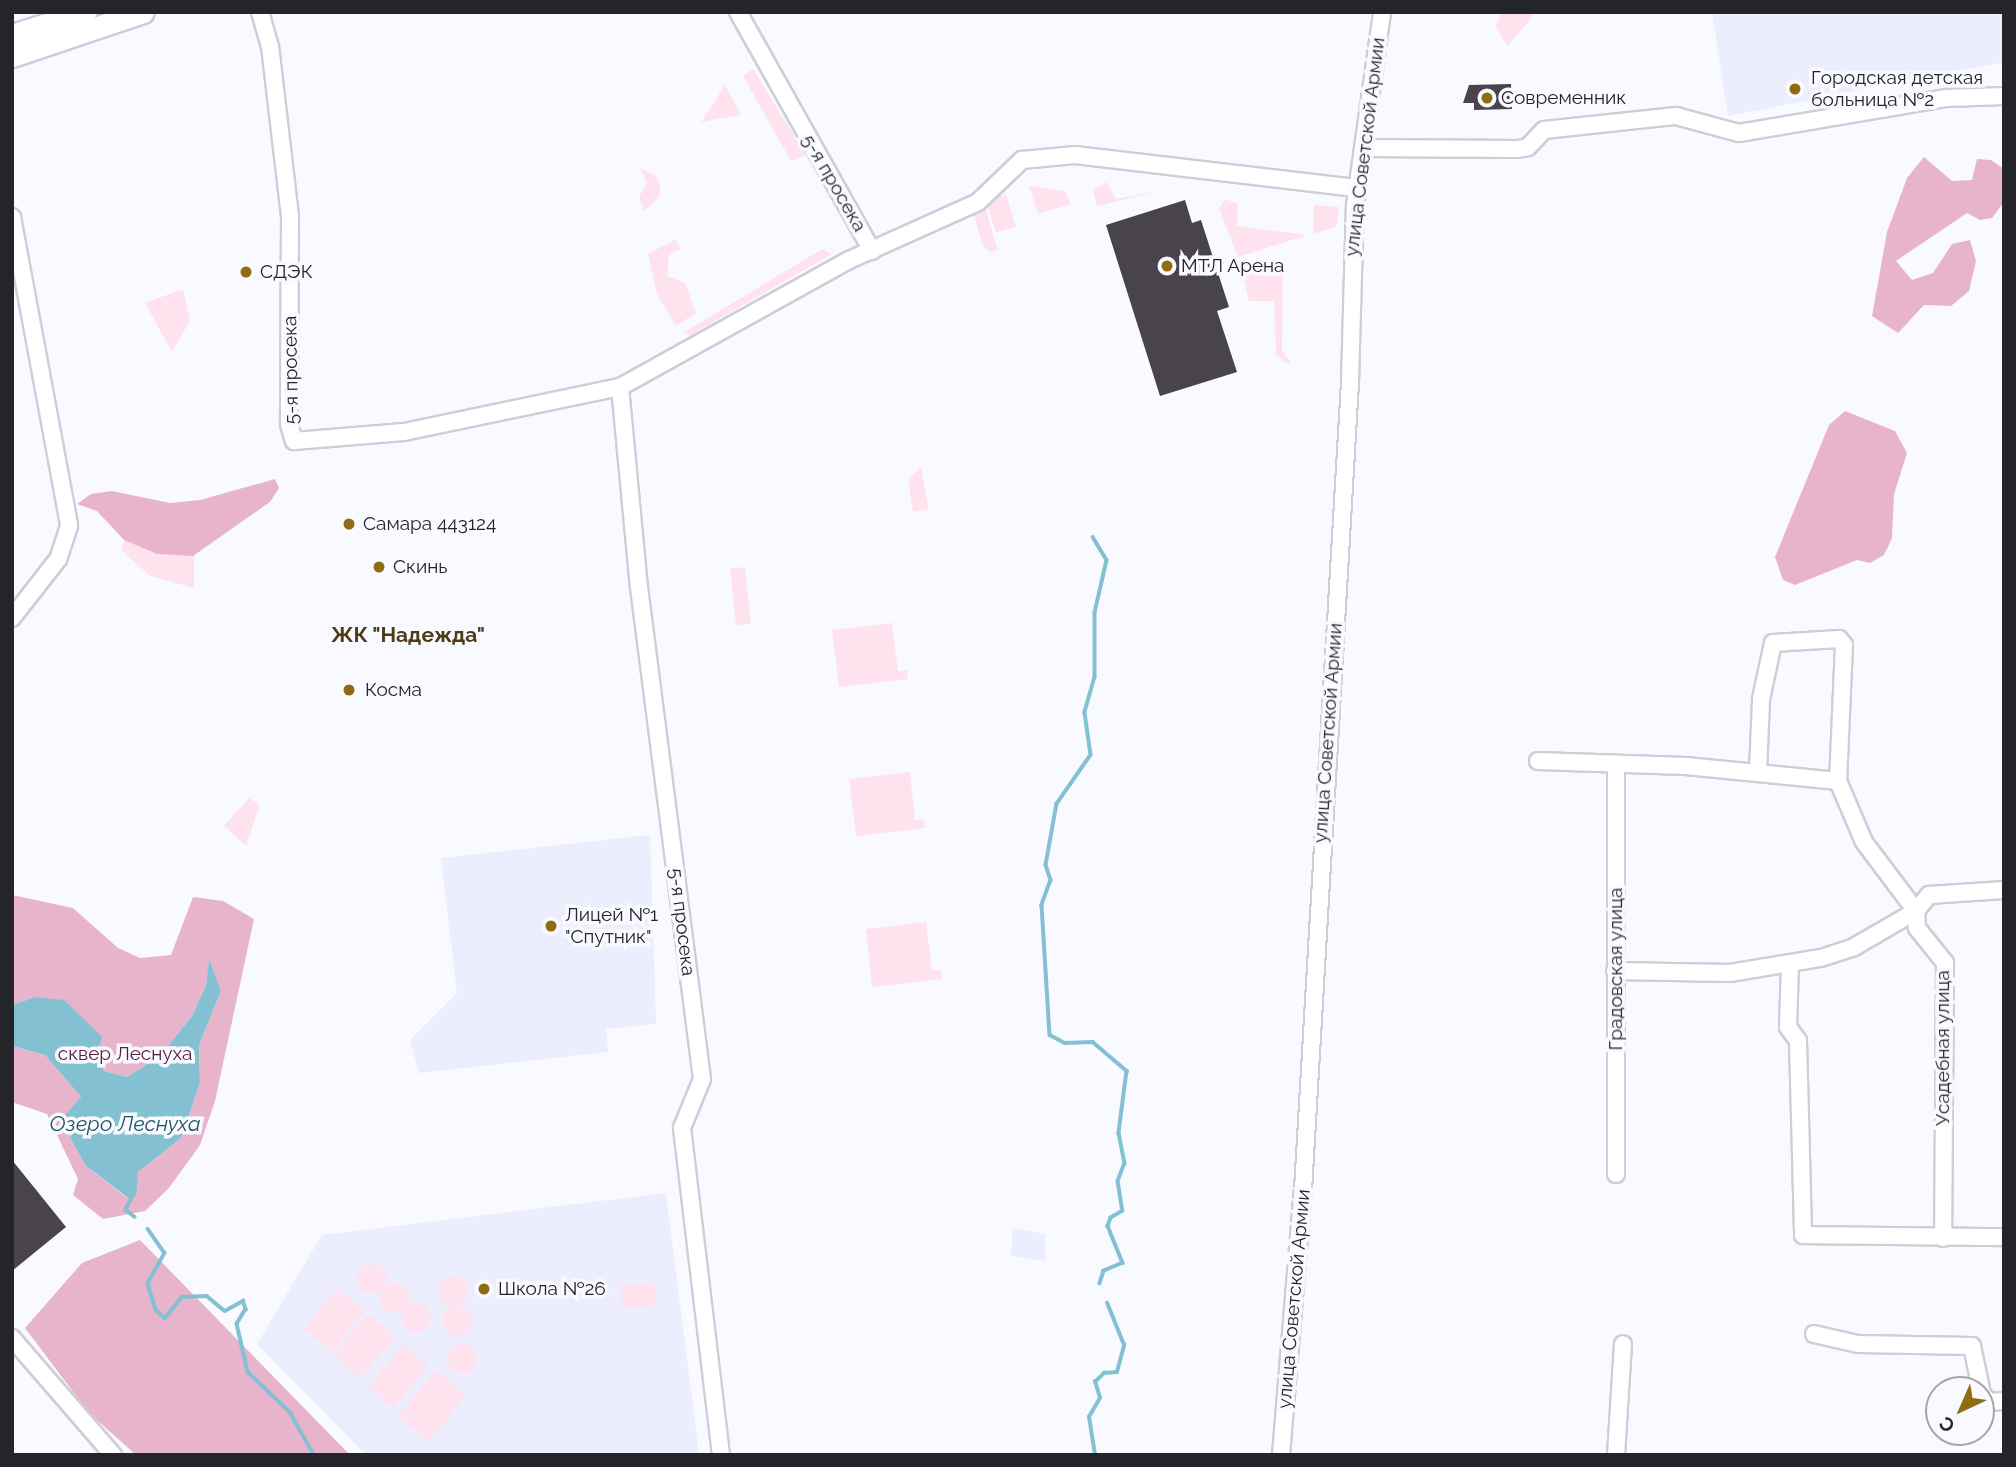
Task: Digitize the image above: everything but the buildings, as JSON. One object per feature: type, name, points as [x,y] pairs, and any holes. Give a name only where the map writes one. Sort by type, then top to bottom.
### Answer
[{"type":"main road","points":[[12,35],[85,12]]},
{"type":"main road","points":[[12,56],[143,12]]},
{"type":"street","name":"5-я просека","points":[[260,12],[270,46],[290,218],[289,424],[295,441],[404,432],[620,387],[872,251],[738,12]]},
{"type":"street","name":"улица Советской Армии","points":[[1281,1455],[1303,1190],[1356,188],[1382,12]]},
{"type":"street","points":[[1364,148],[1518,149],[1528,147],[1544,130],[1676,116],[1740,134],[1947,98],[2004,96]]},
{"type":"street","points":[[872,251],[978,202],[1012,167],[1045,156],[1169,164],[1356,188]]},
{"type":"street","points":[[12,217],[69,526],[58,559],[12,618]]},
{"type":"street","name":"5-я просека","points":[[620,387],[639,587],[702,1079],[682,1128],[721,1455]]},
{"type":"street","name":"Усадебная улица","points":[[1758,772],[1761,699],[1773,643],[1839,639],[1844,645],[1838,781],[1864,842],[1916,911],[1917,928],[1945,963],[1943,1238]]},
{"type":"street","points":[[1538,761],[1758,772],[1838,781]]},
{"type":"street","name":"Градовская улица","points":[[1616,764],[1616,1174]]},
{"type":"street","points":[[1615,971],[1730,973],[1790,964],[1854,947],[1916,911],[1929,895],[2004,890]]},
{"type":"street","points":[[1790,964],[1788,1027],[1798,1041],[1803,1235],[2004,1237]]},
{"type":"street","points":[[1814,1334],[1858,1344],[1972,1346],[1982,1394],[1989,1402],[2004,1401]]},
{"type":"street","points":[[12,1338],[113,1455]]},
{"type":"street","points":[[1616,1455],[1623,1344]]},
{"type":"shaded area","points":[[1502,12],[1535,13],[1508,46],[1495,27]]},
{"type":"shaded area","name":"Городская детская больница №2","points":[[1712,12],[2004,12],[2004,62],[1728,116]]},
{"type":"shaded area","points":[[753,69],[806,155],[791,161],[743,76]]},
{"type":"shaded area","points":[[725,85],[741,115],[701,122]]},
{"type":"shaded area","points":[[640,169],[654,174],[660,185],[659,197],[644,211],[639,197],[647,182]]},
{"type":"shaded area","points":[[1107,182],[1116,199],[1169,189],[1097,206],[1093,190]]},
{"type":"shaded area","points":[[1029,186],[1065,191],[1071,204],[1038,214]]},
{"type":"shaded area","points":[[1006,194],[1016,227],[996,233],[986,200]]},
{"type":"shaded area","points":[[1225,199],[1238,204],[1237,226],[1308,235],[1238,257],[1219,208]]},
{"type":"shaded area","points":[[984,204],[998,250],[990,252],[982,244],[973,211]]},
{"type":"shaded area","points":[[1314,205],[1339,207],[1337,226],[1313,234]]},
{"type":"shaded area","points":[[676,239],[681,250],[669,253],[667,276],[685,283],[696,313],[676,326],[657,294],[648,254]]},
{"type":"shaded area","points":[[822,249],[832,254],[691,335],[683,333]]},
{"type":"shaded area","points":[[1283,266],[1282,351],[1291,362],[1287,364],[1276,355],[1274,301],[1249,301],[1243,276]]},
{"type":"shaded area","points":[[183,289],[190,321],[172,352],[145,303]]},
{"type":"shaded area","points":[[921,467],[929,509],[913,512],[908,479]]},
{"type":"shaded area","points":[[124,540],[159,554],[194,555],[194,588],[150,576],[121,550]]},
{"type":"shaded area","points":[[745,567],[751,624],[736,625],[730,569]]},
{"type":"shaded area","points":[[892,623],[898,671],[907,670],[908,679],[839,687],[832,630]]},
{"type":"shaded area","points":[[910,772],[915,820],[924,819],[925,828],[856,836],[849,779]]},
{"type":"shaded area","points":[[249,798],[260,805],[246,846],[224,826]]},
{"type":"shaded area","name":"Лицей №1 \"Спутник\"","points":[[650,835],[656,1024],[606,1029],[608,1052],[419,1073],[410,1040],[457,993],[441,858]]},
{"type":"shaded area","points":[[926,922],[932,970],[941,970],[942,979],[872,987],[866,929]]},
{"type":"shaded area","name":"Школа №26","points":[[666,1193],[699,1455],[366,1455],[257,1344],[322,1235]]},
{"type":"shaded area","points":[[1013,1228],[1045,1234],[1045,1261],[1011,1256]]},
{"type":"shaded area","points":[[372,1264],[378,1265],[386,1273],[386,1285],[378,1293],[372,1294],[366,1293],[358,1285],[357,1279],[358,1273],[366,1265]]},
{"type":"shaded area","points":[[453,1276],[459,1277],[467,1285],[467,1297],[459,1305],[453,1306],[447,1305],[439,1297],[438,1291],[439,1285],[447,1277]]},
{"type":"shaded area","points":[[654,1282],[657,1305],[623,1309],[620,1286]]},
{"type":"shaded area","points":[[394,1283],[400,1284],[408,1292],[408,1304],[400,1312],[394,1313],[388,1312],[380,1304],[379,1298],[380,1292],[388,1284]]},
{"type":"shaded area","points":[[337,1288],[365,1311],[332,1352],[304,1329]]},
{"type":"shaded area","points":[[416,1302],[422,1303],[430,1311],[430,1323],[422,1331],[416,1332],[410,1331],[402,1323],[401,1317],[402,1311],[410,1303]]},
{"type":"shaded area","points":[[457,1306],[463,1307],[471,1315],[471,1327],[463,1335],[457,1336],[451,1335],[443,1327],[442,1321],[443,1315],[451,1307]]},
{"type":"shaded area","points":[[369,1314],[396,1338],[360,1378],[333,1354]]},
{"type":"shaded area","points":[[403,1344],[429,1365],[393,1408],[368,1388]]},
{"type":"shaded area","points":[[462,1344],[468,1345],[476,1353],[476,1365],[468,1373],[462,1374],[456,1373],[448,1365],[447,1359],[448,1353],[456,1345]]},
{"type":"shaded area","points":[[436,1370],[467,1396],[428,1442],[397,1416]]},
{"type":"green space","points":[[1924,157],[1952,181],[1972,180],[1977,159],[1991,160],[2004,169],[2004,202],[1992,218],[1980,220],[1967,213],[1896,261],[1912,280],[1933,273],[1952,244],[1970,240],[1976,261],[1969,291],[1951,306],[1924,305],[1898,333],[1872,316],[1887,232],[1907,178]]},
{"type":"green space","points":[[1845,411],[1895,431],[1907,453],[1894,494],[1892,538],[1884,555],[1870,563],[1857,560],[1795,585],[1783,580],[1775,557],[1829,425]]},
{"type":"green space","points":[[275,479],[279,488],[270,502],[193,556],[157,554],[124,540],[97,511],[77,504],[91,494],[112,491],[170,503],[200,500]]},
{"type":"green space","name":"сквер Леснуха","points":[[12,895],[73,908],[118,948],[140,958],[171,955],[193,897],[223,901],[254,919],[215,1101],[200,1145],[169,1188],[145,1211],[103,1219],[73,1195],[78,1179],[47,1114],[12,1102],[12,1046],[45,1055],[81,1097],[70,1137],[85,1165],[127,1198],[138,1172],[181,1138],[200,1083],[199,1045],[221,991],[209,961],[206,985],[192,1016],[160,1056],[127,1077],[104,1071],[98,1052],[35,997],[12,1005]]},
{"type":"green space","points":[[140,1240],[350,1455],[136,1455],[89,1413],[25,1328],[82,1263]]},
{"type":"water","name":"Озеро Леснуха","points":[[209,959],[221,991],[199,1045],[200,1083],[181,1138],[138,1172],[136,1196],[128,1198],[85,1165],[70,1137],[77,1127],[65,1115],[81,1097],[45,1055],[12,1046],[12,1005],[35,997],[64,1000],[102,1037],[98,1052],[104,1071],[127,1077],[160,1056],[192,1016],[206,985]]},
{"type":"waterway","points":[[1093,537],[1107,560],[1095,613],[1095,677],[1085,713],[1091,755],[1057,804],[1046,865],[1051,880],[1042,905],[1050,1035],[1065,1043],[1093,1042],[1127,1071],[1119,1133],[1125,1163],[1118,1181],[1123,1211],[1111,1218],[1108,1226],[1123,1263],[1104,1271],[1100,1283]]},
{"type":"waterway","points":[[134,1194],[126,1210],[135,1217]]},
{"type":"waterway","points":[[148,1229],[165,1253],[148,1284],[156,1310],[165,1318],[182,1297],[207,1296],[225,1311],[243,1301],[246,1309],[237,1324],[248,1372],[290,1412],[314,1455]]},
{"type":"waterway","points":[[1095,1455],[1089,1417],[1100,1398],[1095,1382],[1104,1373],[1117,1372],[1124,1345],[1107,1303]]},
{"type":"place","name":"Городская детская больница №2","points":[[1795,89]]},
{"type":"place","name":"Современник","points":[[1487,98]]},
{"type":"place","name":"МТЛ Арена","points":[[1167,266]]},
{"type":"place","name":"СДЭК","points":[[246,272]]},
{"type":"place","name":"Самара 443124","points":[[349,524]]},
{"type":"place","name":"Скинь","points":[[379,567]]},
{"type":"place","name":"Косма","points":[[349,690]]},
{"type":"place","name":"Лицей №1 \"Спутник\"","points":[[551,926]]},
{"type":"place","name":"Школа №26","points":[[484,1289]]},
{"type":"district","name":"ЖК \"Надежда\"","points":[[408,635]]}]
